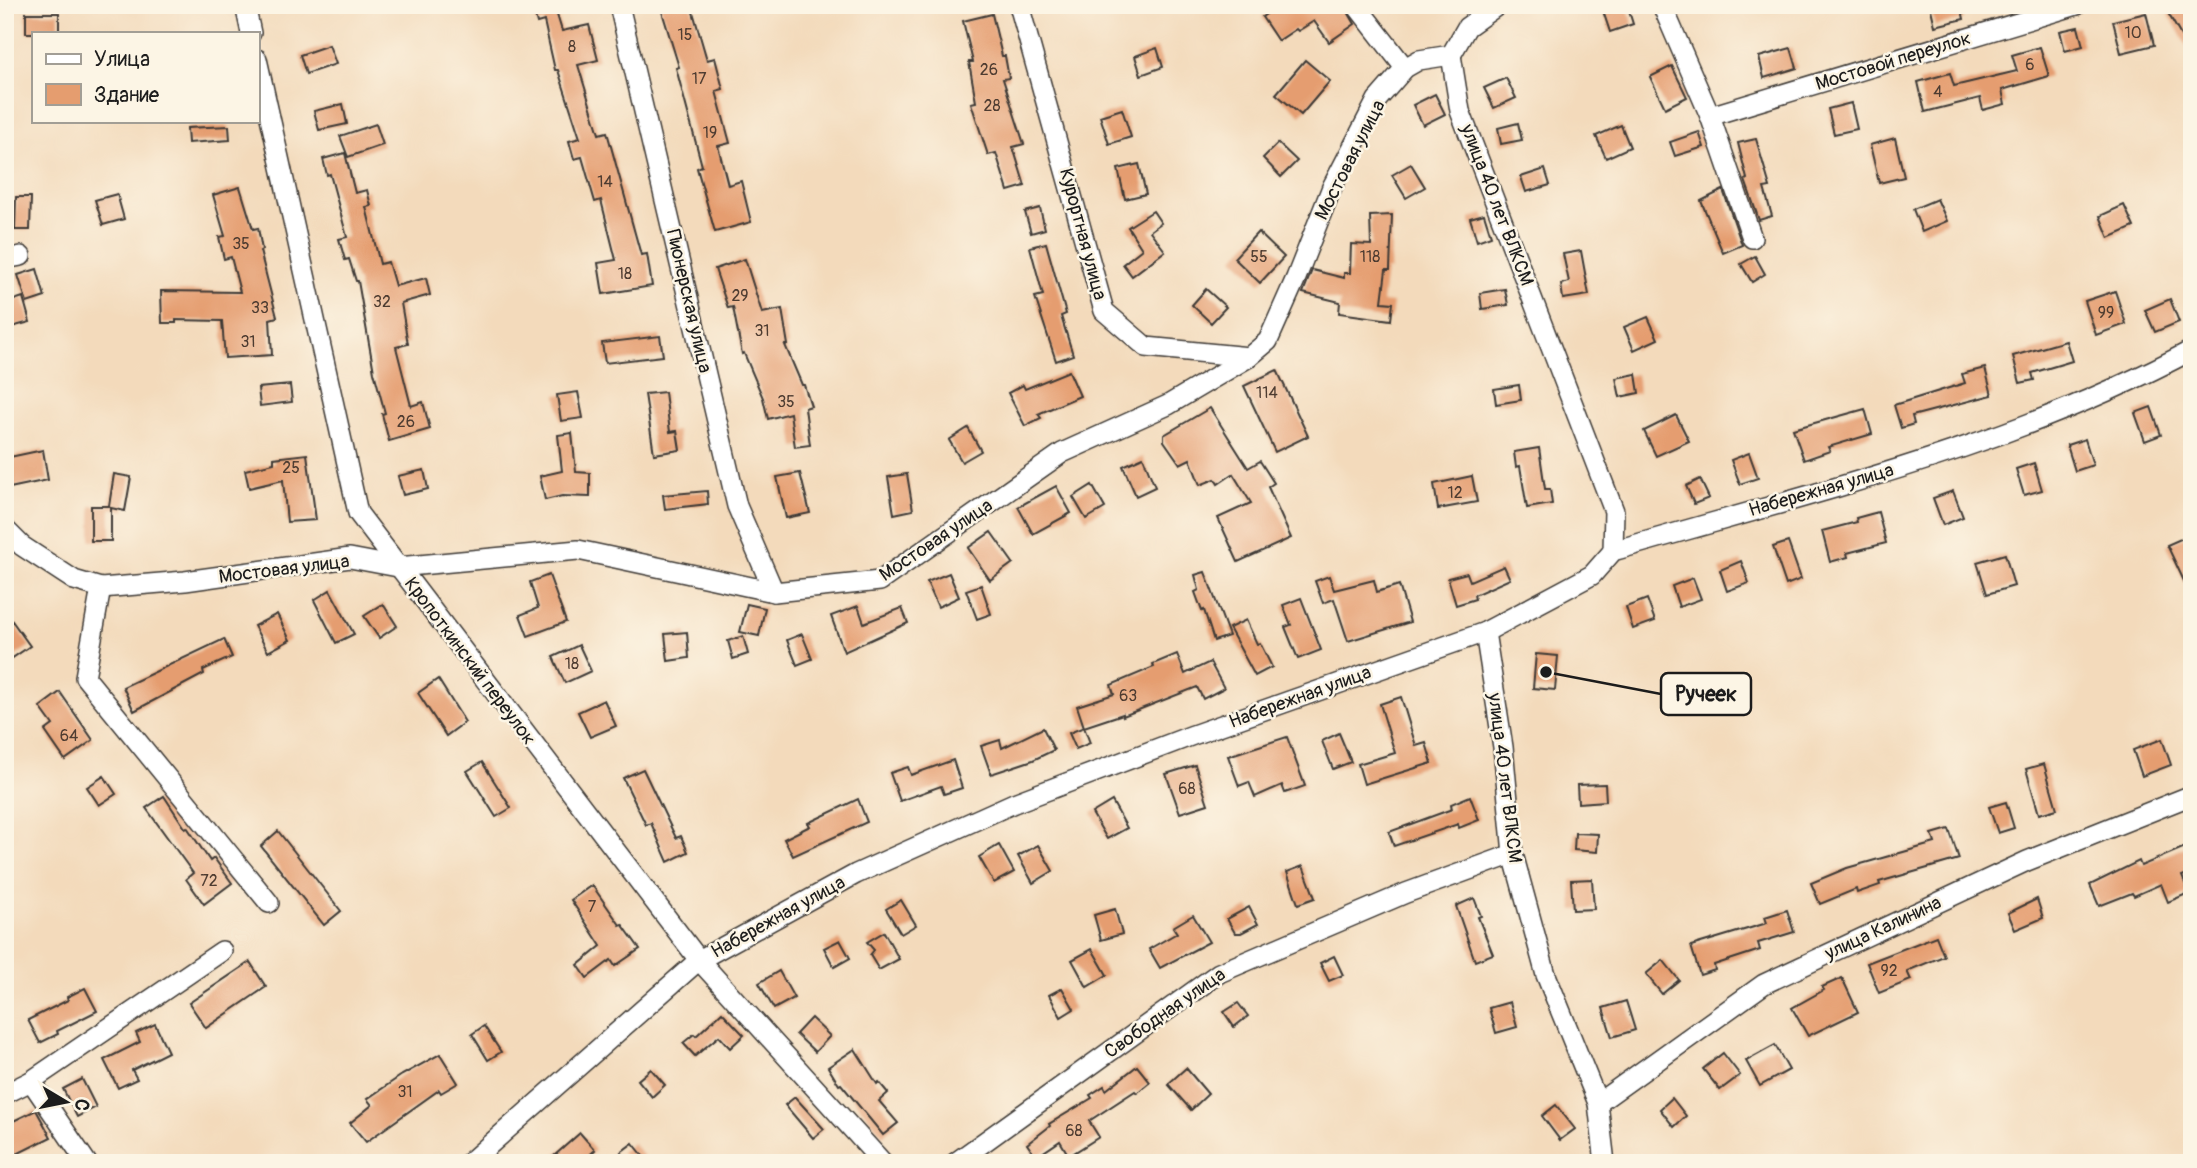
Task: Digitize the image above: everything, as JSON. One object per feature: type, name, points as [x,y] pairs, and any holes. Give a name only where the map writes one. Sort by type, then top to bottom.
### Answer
[{"type":"street","points":[[245,5],[251,32]]},
{"type":"street","name":"Пионерская улица","points":[[619,5],[737,506],[774,592]]},
{"type":"street","name":"Курортная улица","points":[[1019,5],[1104,311],[1146,347],[1249,357]]},
{"type":"street","points":[[1356,5],[1405,68],[1419,60],[1451,55],[1467,27],[1498,5]]},
{"type":"street","points":[[1662,5],[1710,116],[1752,238]]},
{"type":"street","name":"Мостовой переулок","points":[[1710,116],[2077,5]]},
{"type":"street","name":"улица 40 лет ВЛКСМ","points":[[1451,55],[1461,111],[1614,512],[1613,551]]},
{"type":"street","name":"Кропоткинский переулок","points":[[259,68],[358,513],[699,960],[883,1163]]},
{"type":"street","name":"Мостовая улица","points":[[5,529],[22,546],[74,580],[101,589],[350,558],[398,567],[578,550],[774,592],[880,581],[1062,453],[1168,405],[1249,357],[1268,341],[1332,187],[1377,100],[1405,68]]},
{"type":"street","name":"Набережная улица","points":[[469,1163],[699,960],[856,874],[1014,803],[1193,735],[1485,632],[1592,575],[1613,551],[1964,449],[2097,397],[2192,350]]},
{"type":"street","points":[[101,589],[85,677],[269,903]]},
{"type":"street","name":"улица 40 лет ВЛКСМ","points":[[1485,632],[1503,747],[1513,854],[1546,975],[1598,1103],[1605,1163]]},
{"type":"street","name":"улица Калинина","points":[[1598,1103],[1764,984],[2027,861],[2192,795]]},
{"type":"street","name":"Свободная улица","points":[[955,1163],[1219,973],[1406,893],[1513,854]]},
{"type":"street","points":[[5,1094],[31,1081],[222,951]]},
{"type":"street","points":[[31,1081],[87,1163]]},
{"type":"building","points":[[532,5],[554,5],[562,31],[589,25],[598,60],[578,65],[599,134],[607,132],[641,255],[647,254],[652,286],[603,294],[598,263],[616,260],[601,200],[595,202],[582,157],[574,159],[569,141],[580,138],[558,70],[555,70],[544,21],[537,23]]},
{"type":"building","points":[[660,5],[691,5],[707,60],[715,58],[723,89],[716,91],[730,143],[718,146],[728,185],[741,181],[751,222],[715,232],[697,168],[702,166],[676,68],[679,67]]},
{"type":"building","points":[[1279,5],[1344,5],[1355,24],[1329,42],[1314,21],[1278,41],[1262,17]]},
{"type":"building","points":[[1601,5],[1627,5],[1633,24],[1610,32]]},
{"type":"building","points":[[1930,5],[1961,5],[1964,19],[1935,26]]},
{"type":"building","points":[[2181,5],[2192,5],[2192,55],[2168,13]]},
{"type":"building","points":[[26,13],[59,13],[59,32],[26,33]]},
{"type":"building","points":[[2146,13],[2154,45],[2121,53],[2113,21]]},
{"type":"building","points":[[992,14],[1009,78],[1003,79],[1024,144],[1013,147],[1025,186],[1008,191],[996,153],[988,155],[971,103],[976,102],[969,62],[973,62],[963,21]]},
{"type":"building","points":[[2078,27],[2083,46],[2065,51],[2060,31]]},
{"type":"building","points":[[329,45],[336,64],[306,74],[300,55]]},
{"type":"building","points":[[2040,47],[2049,76],[2002,90],[2005,104],[1983,110],[1980,98],[1925,112],[1918,82],[1950,73],[1954,86],[2017,71],[2012,55]]},
{"type":"building","points":[[1157,48],[1163,67],[1141,75],[1135,56]]},
{"type":"building","points":[[1791,48],[1797,68],[1764,78],[1759,57]]},
{"type":"building","points":[[1305,60],[1330,81],[1301,115],[1276,94]]},
{"type":"building","points":[[1672,66],[1687,97],[1665,108],[1650,77]]},
{"type":"building","points":[[1506,78],[1516,98],[1494,108],[1484,88]]},
{"type":"building","points":[[1435,94],[1445,114],[1423,125],[1413,105]]},
{"type":"building","points":[[1851,103],[1857,129],[1834,134],[1828,109]]},
{"type":"building","points":[[343,104],[347,124],[319,130],[314,111]]},
{"type":"building","points":[[1122,109],[1131,137],[1109,144],[1100,116]]},
{"type":"building","points":[[1518,123],[1522,140],[1501,144],[1498,128]]},
{"type":"building","points":[[376,124],[383,145],[348,157],[340,136]]},
{"type":"building","points":[[1621,125],[1630,147],[1606,158],[1596,136]]},
{"type":"building","points":[[229,126],[230,140],[188,143],[187,128]]},
{"type":"building","points":[[1699,132],[1704,147],[1675,156],[1670,142]]},
{"type":"building","points":[[1895,138],[1904,177],[1879,183],[1870,145]]},
{"type":"building","points":[[1756,139],[1770,187],[1764,188],[1772,216],[1759,220],[1745,180],[1747,179],[1738,143]]},
{"type":"building","points":[[1278,143],[1297,161],[1281,177],[1263,158]]},
{"type":"building","points":[[345,153],[355,193],[367,190],[371,206],[366,207],[380,264],[388,262],[395,286],[426,278],[430,295],[401,303],[408,344],[396,347],[411,406],[423,402],[430,429],[389,441],[358,281],[349,259],[345,260],[339,239],[347,237],[330,174],[327,175],[323,159]]},
{"type":"building","points":[[1139,164],[1146,194],[1125,199],[1118,169]]},
{"type":"building","points":[[1411,164],[1425,187],[1406,198],[1392,175]]},
{"type":"building","points":[[1545,169],[1550,185],[1526,192],[1521,177]]},
{"type":"building","points":[[240,187],[253,229],[258,228],[260,251],[277,317],[270,319],[272,355],[225,358],[222,321],[176,320],[176,323],[162,323],[161,291],[240,292],[231,257],[224,259],[219,237],[225,236],[213,195]]},
{"type":"building","points":[[1723,190],[1742,245],[1723,253],[1701,201]]},
{"type":"building","points":[[117,194],[124,219],[103,225],[95,200]]},
{"type":"building","points":[[16,197],[31,197],[30,230],[15,230]]},
{"type":"building","points":[[1937,199],[1947,221],[1922,232],[1913,209]]},
{"type":"building","points":[[2124,205],[2134,227],[2109,238],[2100,216]]},
{"type":"building","points":[[1040,208],[1045,229],[1031,233],[1025,212]]},
{"type":"building","points":[[1153,211],[1161,223],[1150,231],[1165,251],[1132,276],[1123,264],[1142,249],[1128,227]]},
{"type":"building","points":[[1484,214],[1491,236],[1477,241],[1470,218]]},
{"type":"building","points":[[1392,215],[1390,270],[1386,270],[1382,302],[1393,303],[1391,320],[1339,313],[1340,302],[1303,293],[1312,270],[1344,278],[1344,273],[1350,273],[1351,244],[1371,245],[1370,216]]},
{"type":"building","points":[[1258,232],[1284,257],[1260,283],[1234,258]]},
{"type":"building","points":[[1046,243],[1066,314],[1061,316],[1073,355],[1056,361],[1035,297],[1043,295],[1030,247]]},
{"type":"building","points":[[1581,251],[1589,295],[1563,299],[1561,284],[1569,282],[1563,254]]},
{"type":"building","points":[[1755,256],[1765,274],[1752,282],[1741,264]]},
{"type":"building","points":[[745,259],[762,313],[782,309],[788,345],[785,345],[811,406],[805,408],[810,445],[795,447],[790,413],[768,419],[763,398],[744,353],[742,354],[733,307],[728,308],[715,269]]},
{"type":"building","points":[[37,269],[45,297],[27,303],[18,275]]},
{"type":"building","points":[[1206,289],[1226,307],[1211,323],[1192,305]]},
{"type":"building","points":[[1505,289],[1508,305],[1482,309],[1480,293]]},
{"type":"building","points":[[2115,291],[2126,324],[2096,335],[2085,301]]},
{"type":"building","points":[[23,297],[30,322],[8,328],[5,303]]},
{"type":"building","points":[[2170,299],[2179,322],[2155,332],[2145,310]]},
{"type":"building","points":[[1648,317],[1658,339],[1634,350],[1624,327]]},
{"type":"building","points":[[660,336],[663,356],[605,363],[602,343]]},
{"type":"building","points":[[2066,341],[2072,361],[2032,373],[2034,380],[2020,383],[2013,356]]},
{"type":"building","points":[[1985,368],[1992,395],[1912,416],[1914,424],[1901,428],[1894,405],[1965,383],[1962,374]]},
{"type":"building","points":[[1277,370],[1308,436],[1275,452],[1244,386]]},
{"type":"building","points":[[1069,371],[1080,396],[1038,414],[1041,418],[1025,426],[1008,393],[1023,385],[1025,389]]},
{"type":"building","points":[[1636,374],[1639,393],[1620,397],[1616,378]]},
{"type":"building","points":[[290,385],[292,402],[260,406],[258,388]]},
{"type":"building","points":[[1519,385],[1521,400],[1496,404],[1494,389]]},
{"type":"building","points":[[578,392],[583,418],[561,421],[557,395]]},
{"type":"building","points":[[665,392],[670,432],[677,431],[680,450],[654,454],[645,394]]},
{"type":"building","points":[[2151,407],[2161,435],[2145,441],[2135,413]]},
{"type":"building","points":[[1210,408],[1248,468],[1260,461],[1274,483],[1268,487],[1291,538],[1238,562],[1218,518],[1251,503],[1233,474],[1218,484],[1215,479],[1200,485],[1190,459],[1180,464],[1164,441],[1164,435]]},
{"type":"building","points":[[1865,409],[1872,434],[1828,447],[1830,451],[1804,460],[1793,429]]},
{"type":"building","points":[[1676,415],[1689,441],[1656,456],[1644,431]]},
{"type":"building","points":[[968,428],[981,451],[962,462],[949,440]]},
{"type":"building","points":[[572,433],[576,472],[590,473],[590,497],[562,496],[545,500],[540,476],[562,471],[558,435]]},
{"type":"building","points":[[2085,439],[2093,465],[2075,471],[2067,445]]},
{"type":"building","points":[[1539,448],[1545,489],[1550,489],[1552,504],[1527,508],[1520,466],[1516,467],[1514,452]]},
{"type":"building","points":[[43,450],[48,480],[5,489],[5,458]]},
{"type":"building","points":[[1749,453],[1758,478],[1740,484],[1731,460]]},
{"type":"building","points":[[307,454],[316,520],[287,522],[283,480],[249,488],[245,470],[274,463],[274,458]]},
{"type":"building","points":[[1143,457],[1155,487],[1136,496],[1123,466]]},
{"type":"building","points":[[2034,463],[2042,490],[2024,495],[2016,469]]},
{"type":"building","points":[[424,470],[428,489],[403,495],[398,476]]},
{"type":"building","points":[[800,473],[810,513],[786,518],[777,477]]},
{"type":"building","points":[[114,474],[131,477],[125,511],[111,508],[111,541],[91,541],[91,506],[109,506]]},
{"type":"building","points":[[907,474],[913,510],[894,514],[888,477]]},
{"type":"building","points":[[1472,476],[1477,502],[1438,509],[1434,484]]},
{"type":"building","points":[[1700,479],[1709,498],[1694,504],[1686,486]]},
{"type":"building","points":[[1092,485],[1105,508],[1086,519],[1073,497]]},
{"type":"building","points":[[1056,486],[1071,513],[1033,534],[1018,507]]},
{"type":"building","points":[[707,491],[708,504],[665,509],[663,495]]},
{"type":"building","points":[[1953,491],[1963,517],[1943,525],[1933,498]]},
{"type":"building","points":[[1878,512],[1886,543],[1847,553],[1848,557],[1830,562],[1822,531],[1857,522],[1856,518]]},
{"type":"building","points":[[991,532],[1013,563],[990,580],[968,548]]},
{"type":"building","points":[[2192,534],[2192,598],[2167,545]]},
{"type":"building","points":[[1788,542],[1801,579],[1786,585],[1773,547]]},
{"type":"building","points":[[2005,554],[2014,586],[1987,594],[1977,562]]},
{"type":"building","points":[[1741,561],[1749,583],[1727,591],[1720,570]]},
{"type":"building","points":[[1504,566],[1510,579],[1474,595],[1475,599],[1456,605],[1448,578],[1467,573],[1470,581]]},
{"type":"building","points":[[1205,572],[1229,636],[1214,641],[1195,592],[1199,590],[1195,575]]},
{"type":"building","points":[[949,573],[959,597],[938,607],[927,582]]},
{"type":"building","points":[[549,575],[566,622],[528,636],[520,615],[538,608],[530,582]]},
{"type":"building","points":[[1329,576],[1334,590],[1374,580],[1377,592],[1399,585],[1410,622],[1348,641],[1334,599],[1323,603],[1315,581]]},
{"type":"building","points":[[1693,578],[1701,599],[1679,607],[1672,586]]},
{"type":"building","points":[[981,585],[991,614],[977,619],[966,590]]},
{"type":"building","points":[[330,590],[354,634],[336,643],[314,600]]},
{"type":"building","points":[[1301,598],[1321,650],[1298,659],[1285,627],[1291,625],[1283,605]]},
{"type":"building","points":[[1647,599],[1655,621],[1633,629],[1626,607]]},
{"type":"building","points":[[383,604],[397,626],[379,638],[364,616]]},
{"type":"building","points":[[747,604],[765,608],[759,636],[740,632]]},
{"type":"building","points":[[858,606],[864,623],[902,608],[908,623],[844,652],[831,616]]},
{"type":"building","points":[[5,611],[30,646],[5,663]]},
{"type":"building","points":[[277,614],[290,640],[268,652],[254,626]]},
{"type":"building","points":[[1246,620],[1272,667],[1255,676],[1229,628]]},
{"type":"building","points":[[687,632],[689,658],[668,661],[665,634]]},
{"type":"building","points":[[802,634],[812,659],[797,665],[787,640]]},
{"type":"building","points":[[743,636],[748,654],[733,659],[728,641]]},
{"type":"building","points":[[224,639],[232,657],[203,670],[204,674],[134,711],[123,687]]},
{"type":"building","points":[[579,645],[591,671],[565,683],[553,657]]},
{"type":"building","points":[[1177,654],[1185,674],[1210,662],[1224,688],[1203,699],[1197,687],[1123,716],[1084,727],[1077,706],[1114,694],[1111,685]]},
{"type":"building","points":[[1536,654],[1558,656],[1555,690],[1533,688]]},
{"type":"building","points":[[438,679],[465,722],[446,736],[418,693]]},
{"type":"building","points":[[60,692],[93,740],[65,760],[45,731],[53,725],[40,707]]},
{"type":"building","points":[[1401,697],[1416,746],[1426,743],[1432,763],[1364,784],[1358,764],[1395,753],[1380,704]]},
{"type":"building","points":[[604,700],[616,726],[590,737],[578,712]]},
{"type":"building","points":[[1084,727],[1090,743],[1076,749],[1069,733]]},
{"type":"building","points":[[1043,728],[1054,750],[991,774],[981,746],[1000,740],[1002,748]]},
{"type":"building","points":[[1339,733],[1351,762],[1333,769],[1322,741]]},
{"type":"building","points":[[1287,737],[1305,786],[1285,793],[1282,785],[1255,797],[1249,782],[1239,786],[1228,756]]},
{"type":"building","points":[[2162,739],[2171,765],[2142,776],[2133,750]]},
{"type":"building","points":[[953,760],[962,788],[944,794],[941,786],[900,801],[890,773],[908,767],[911,775]]},
{"type":"building","points":[[482,762],[511,808],[496,817],[467,771]]},
{"type":"building","points":[[2044,764],[2057,809],[2039,814],[2026,769]]},
{"type":"building","points":[[1195,765],[1208,804],[1180,813],[1166,774]]},
{"type":"building","points":[[643,769],[676,838],[681,836],[688,852],[668,862],[651,823],[646,825],[623,778]]},
{"type":"building","points":[[104,776],[116,794],[99,805],[87,787]]},
{"type":"building","points":[[1605,784],[1606,801],[1578,803],[1577,785]]},
{"type":"building","points":[[164,796],[210,861],[214,858],[232,883],[204,904],[186,879],[193,873],[146,808]]},
{"type":"building","points":[[1470,796],[1479,820],[1459,828],[1458,824],[1394,846],[1389,832],[1452,809],[1451,804]]},
{"type":"building","points":[[858,799],[867,822],[793,856],[784,839],[810,826],[808,823]]},
{"type":"building","points":[[1112,801],[1127,828],[1107,839],[1092,813]]},
{"type":"building","points":[[2006,802],[2014,828],[1998,833],[1989,807]]},
{"type":"building","points":[[1949,829],[1959,859],[1879,882],[1880,885],[1857,893],[1856,889],[1820,904],[1811,883],[1847,868],[1935,843],[1932,834]]},
{"type":"building","points":[[278,831],[341,911],[324,925],[261,846]]},
{"type":"building","points":[[1575,833],[1598,834],[1597,852],[1574,850]]},
{"type":"building","points":[[2192,844],[2192,872],[2182,876],[2189,893],[2168,902],[2161,884],[2134,896],[2132,893],[2099,906],[2090,885],[2139,861],[2141,866]]},
{"type":"building","points":[[999,845],[1014,872],[994,883],[979,857]]},
{"type":"building","points":[[1038,845],[1053,871],[1033,883],[1018,856]]},
{"type":"building","points":[[1303,866],[1315,898],[1298,904],[1287,872]]},
{"type":"building","points":[[1592,879],[1594,909],[1573,910],[1571,880]]},
{"type":"building","points":[[592,885],[640,949],[615,966],[611,960],[587,978],[578,965],[601,946],[571,900]]},
{"type":"building","points":[[1474,898],[1481,916],[1478,917],[1493,954],[1475,961],[1456,906]]},
{"type":"building","points":[[2037,899],[2043,918],[2015,930],[2008,913]]},
{"type":"building","points":[[901,900],[916,925],[901,934],[886,909]]},
{"type":"building","points":[[1249,907],[1258,924],[1241,933],[1235,933],[1227,919]]},
{"type":"building","points":[[1115,909],[1122,934],[1101,940],[1094,915]]},
{"type":"building","points":[[1787,910],[1794,932],[1758,943],[1760,950],[1714,965],[1715,970],[1700,975],[1691,946],[1767,923],[1765,917]]},
{"type":"building","points":[[1193,915],[1209,942],[1160,968],[1149,949],[1177,933],[1173,927]]},
{"type":"building","points":[[884,932],[899,959],[879,970],[870,955],[874,950],[867,942]]},
{"type":"building","points":[[1936,936],[1944,956],[1907,971],[1911,980],[1879,993],[1867,963]]},
{"type":"building","points":[[840,940],[850,958],[834,967],[824,948]]},
{"type":"building","points":[[1092,949],[1107,975],[1087,987],[1072,960]]},
{"type":"building","points":[[1334,956],[1343,975],[1329,981],[1320,963]]},
{"type":"building","points":[[1663,960],[1679,980],[1662,994],[1646,974]]},
{"type":"building","points":[[250,962],[266,987],[206,1028],[189,1003]]},
{"type":"building","points":[[779,971],[794,998],[774,1009],[759,983]]},
{"type":"building","points":[[1842,978],[1858,1012],[1808,1036],[1792,1008],[1824,990],[1822,987]]},
{"type":"building","points":[[85,988],[97,1011],[57,1031],[58,1034],[40,1043],[28,1020],[68,1000],[67,997]]},
{"type":"building","points":[[1062,988],[1074,1009],[1061,1017],[1049,995]]},
{"type":"building","points":[[1626,1001],[1635,1030],[1612,1037],[1603,1008]]},
{"type":"building","points":[[1510,1002],[1517,1027],[1496,1033],[1489,1008]]},
{"type":"building","points":[[1238,1003],[1248,1016],[1234,1027],[1224,1012]]},
{"type":"building","points":[[722,1012],[744,1035],[730,1048],[719,1036],[695,1056],[683,1043],[694,1034],[696,1036]]},
{"type":"building","points":[[811,1018],[830,1036],[815,1052],[796,1034]]},
{"type":"building","points":[[155,1024],[168,1052],[132,1070],[137,1079],[118,1088],[104,1060],[140,1042],[136,1033]]},
{"type":"building","points":[[484,1026],[501,1052],[488,1060],[472,1034]]},
{"type":"building","points":[[1775,1045],[1789,1070],[1760,1086],[1746,1061]]},
{"type":"building","points":[[855,1049],[877,1084],[879,1082],[888,1093],[879,1101],[898,1123],[883,1135],[841,1084],[839,1085],[828,1067]]},
{"type":"building","points":[[1723,1053],[1740,1075],[1720,1090],[1703,1069]]},
{"type":"building","points":[[440,1054],[458,1083],[441,1093],[439,1090],[366,1142],[350,1123],[372,1105],[367,1099]]},
{"type":"building","points":[[1137,1066],[1150,1082],[1137,1093],[1135,1091],[1089,1121],[1099,1137],[1069,1156],[1060,1141],[1036,1157],[1027,1144],[1050,1126],[1049,1124],[1092,1098],[1090,1095],[1104,1086],[1106,1090]]},
{"type":"building","points":[[1186,1068],[1208,1094],[1191,1110],[1168,1084]]},
{"type":"building","points":[[651,1069],[665,1085],[652,1097],[638,1080]]},
{"type":"building","points":[[82,1079],[96,1107],[77,1117],[63,1089]]},
{"type":"building","points":[[795,1097],[824,1129],[813,1138],[785,1105]]},
{"type":"building","points":[[1672,1098],[1686,1116],[1674,1127],[1660,1109]]},
{"type":"building","points":[[1556,1105],[1575,1129],[1560,1140],[1542,1116]]},
{"type":"building","points":[[36,1110],[51,1137],[5,1160],[5,1125]]},
{"type":"building","points":[[580,1133],[595,1150],[581,1163],[546,1163]]},
{"type":"building","points":[[633,1143],[649,1163],[630,1163],[621,1152]]},
{"type":"place","name":"Ручеек","points":[[1546,672]]}]
